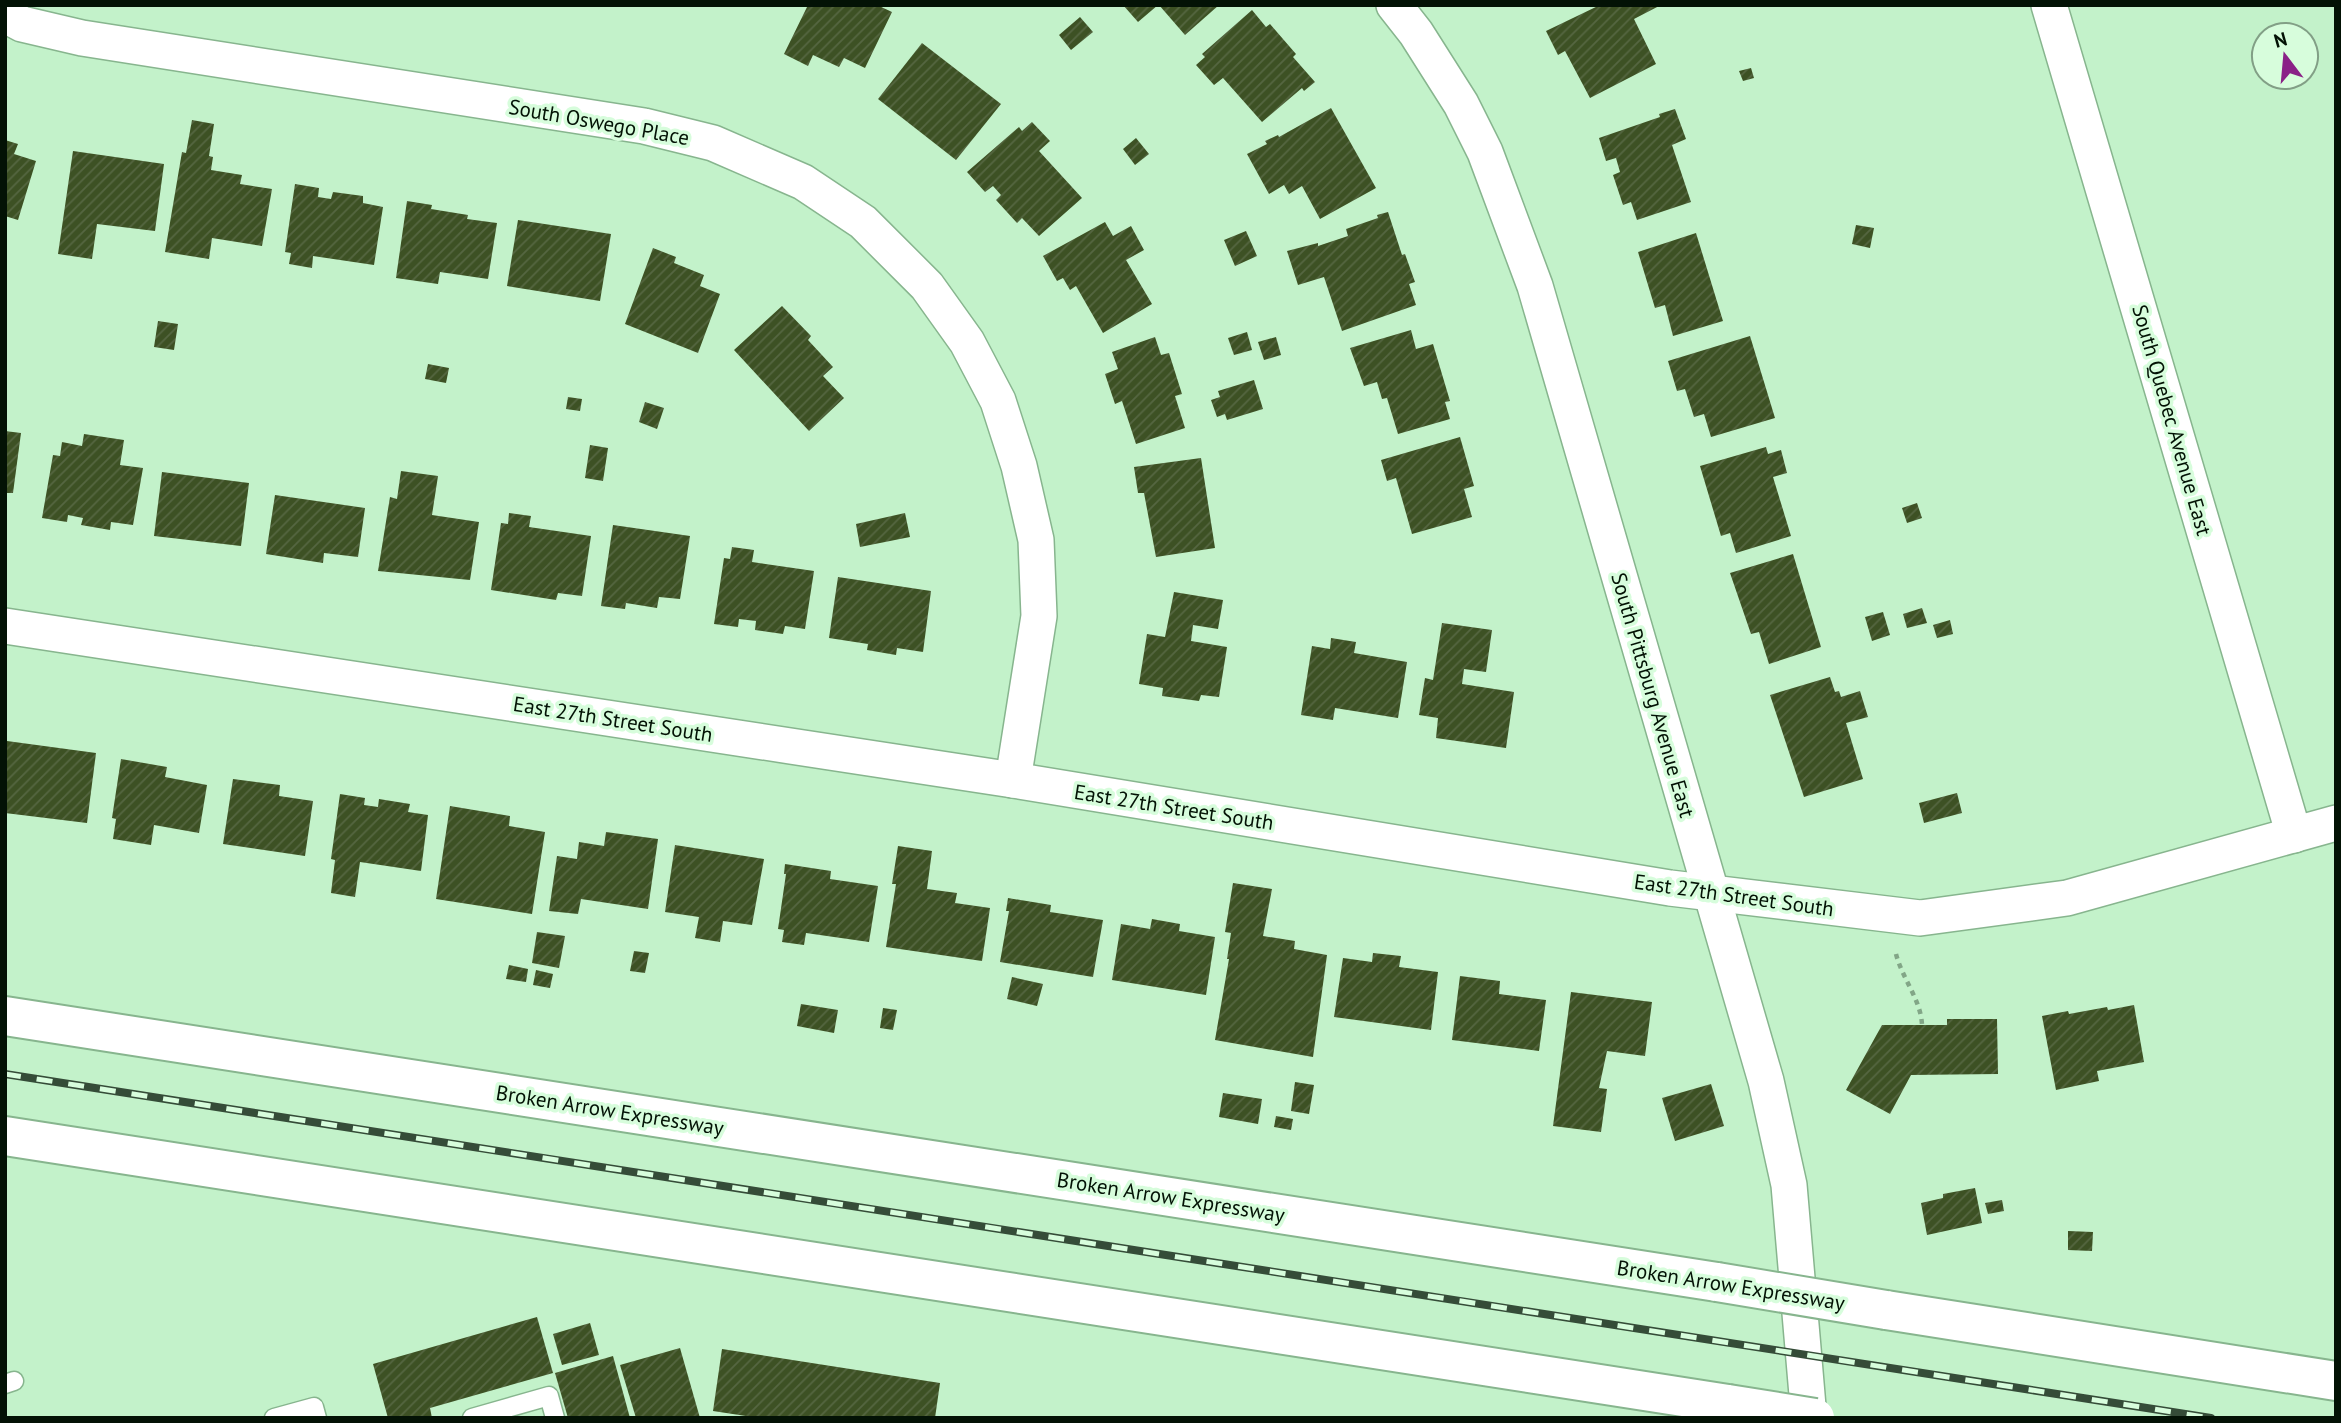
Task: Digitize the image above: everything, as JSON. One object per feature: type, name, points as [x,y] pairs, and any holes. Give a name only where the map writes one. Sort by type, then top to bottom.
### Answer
[{"type":"highway","name":"Broken Arrow Expressway","points":[[5,1016],[2336,1381]]},
{"type":"highway","points":[[5,1136],[1815,1418]]},
{"type":"street","name":"South Pittsburg Avenue East","points":[[1394,5],[1416,33],[1461,104],[1502,192],[1535,286],[1766,1081],[1790,1185],[1808,1418]]},
{"type":"street","name":"South Quebec Avenue East","points":[[2049,5],[2294,835]]},
{"type":"street","name":"South Oswego Place","points":[[5,15],[22,24],[82,38],[645,126],[713,143],[803,182],[863,222],[926,286],[967,342],[999,401],[1019,466],[1036,540],[1039,616],[1013,780]]},
{"type":"street","name":"East 27th Street South","points":[[5,626],[1013,780],[1711,894],[1920,918],[2067,898],[2336,823]]},
{"type":"lane","points":[[471,1418],[549,1396],[555,1418]]},
{"type":"lane","points":[[274,1418],[314,1407],[317,1418]]},
{"type":"path","points":[[1889,915],[1900,970],[1922,1015],[1922,1025]]},
{"type":"building","points":[[808,5],[877,5],[892,12],[865,68],[844,58],[839,67],[813,55],[808,66],[784,54]]},
{"type":"building","points":[[1123,5],[1158,5],[1138,22]]},
{"type":"building","points":[[1159,5],[1219,5],[1185,35]]},
{"type":"building","points":[[1600,5],[1661,5],[1634,19],[1656,64],[1590,98],[1565,51],[1558,55],[1546,31]]},
{"type":"building","points":[[1252,10],[1266,27],[1270,24],[1296,54],[1293,57],[1315,82],[1304,91],[1302,88],[1262,122],[1223,78],[1214,85],[1196,65],[1205,57],[1202,54]]},
{"type":"building","points":[[1080,17],[1093,32],[1071,50],[1059,35]]},
{"type":"building","points":[[922,43],[1001,104],[956,160],[878,99]]},
{"type":"building","points":[[1751,68],[1754,78],[1743,81],[1739,71]]},
{"type":"building","points":[[1331,108],[1376,188],[1320,219],[1302,186],[1289,194],[1284,185],[1269,194],[1247,154],[1267,144],[1265,141],[1278,135],[1279,137]]},
{"type":"building","points":[[1675,109],[1686,139],[1672,145],[1691,202],[1637,220],[1631,202],[1623,205],[1613,175],[1620,172],[1616,158],[1606,161],[1599,138],[1660,117],[1659,114]]},
{"type":"building","points":[[192,120],[214,124],[209,156],[213,157],[211,170],[242,175],[240,184],[272,189],[262,246],[212,238],[209,259],[165,252],[182,152],[186,153]]},
{"type":"building","points":[[1032,122],[1050,141],[1039,151],[1082,198],[1039,236],[1022,218],[1017,223],[996,200],[1001,195],[993,186],[985,192],[967,172],[1019,127],[1022,131]]},
{"type":"building","points":[[1136,138],[1149,154],[1135,165],[1123,149]]},
{"type":"building","points":[[5,140],[18,144],[14,154],[36,161],[18,220],[5,216]]},
{"type":"building","points":[[73,151],[164,164],[155,231],[97,224],[92,259],[58,254]]},
{"type":"building","points":[[295,184],[319,188],[318,197],[331,199],[333,192],[363,196],[363,203],[383,207],[374,265],[313,256],[312,268],[289,264],[291,253],[285,252]]},
{"type":"building","points":[[407,201],[432,205],[431,209],[468,215],[467,219],[497,223],[488,279],[440,272],[438,284],[396,278]]},
{"type":"building","points":[[1388,212],[1402,255],[1405,254],[1415,282],[1409,284],[1416,305],[1342,331],[1324,277],[1298,285],[1287,251],[1318,243],[1318,246],[1348,236],[1346,229]]},
{"type":"building","points":[[518,220],[611,234],[600,301],[507,286]]},
{"type":"building","points":[[1105,222],[1113,236],[1131,226],[1144,250],[1126,260],[1152,304],[1103,333],[1076,286],[1070,290],[1063,278],[1057,281],[1043,256]]},
{"type":"building","points":[[1856,225],[1874,228],[1870,248],[1852,244]]},
{"type":"building","points":[[1246,231],[1257,256],[1235,266],[1224,240]]},
{"type":"building","points":[[1696,233],[1723,321],[1673,336],[1665,305],[1655,308],[1638,252]]},
{"type":"building","points":[[653,248],[676,257],[674,263],[704,275],[700,286],[720,294],[698,353],[625,324]]},
{"type":"building","points":[[782,306],[811,336],[808,340],[833,367],[823,376],[844,398],[809,431],[734,350]]},
{"type":"building","points":[[158,321],[178,324],[174,350],[154,347]]},
{"type":"building","points":[[1411,330],[1416,349],[1433,344],[1450,401],[1445,402],[1450,419],[1398,434],[1387,398],[1382,399],[1377,382],[1364,386],[1350,348]]},
{"type":"building","points":[[1247,332],[1252,350],[1234,355],[1228,338]]},
{"type":"building","points":[[1750,336],[1775,418],[1711,437],[1704,414],[1694,417],[1685,389],[1677,391],[1668,361]]},
{"type":"building","points":[[1155,337],[1161,355],[1169,353],[1182,394],[1175,396],[1185,428],[1136,444],[1122,401],[1115,404],[1105,374],[1118,369],[1112,352]]},
{"type":"building","points":[[1276,337],[1281,355],[1264,360],[1258,342]]},
{"type":"building","points":[[428,364],[449,368],[446,383],[425,379]]},
{"type":"building","points":[[1254,380],[1263,409],[1227,420],[1225,414],[1217,417],[1211,400],[1220,397],[1218,391]]},
{"type":"building","points":[[568,397],[582,399],[580,411],[566,409]]},
{"type":"building","points":[[645,402],[664,408],[657,429],[639,422]]},
{"type":"building","points":[[5,431],[21,433],[13,493],[5,493]]},
{"type":"building","points":[[84,434],[124,440],[120,465],[143,468],[133,525],[111,522],[110,530],[81,525],[83,518],[68,515],[67,522],[42,518],[53,455],[60,456],[62,442],[82,446]]},
{"type":"building","points":[[1460,437],[1474,486],[1464,489],[1472,517],[1412,534],[1396,478],[1387,481],[1381,460]]},
{"type":"building","points":[[590,445],[608,448],[603,481],[585,478]]},
{"type":"building","points":[[1766,447],[1768,454],[1781,450],[1787,473],[1773,477],[1791,536],[1736,553],[1730,533],[1721,536],[1700,466]]},
{"type":"building","points":[[1201,458],[1215,548],[1156,557],[1144,493],[1138,493],[1134,467]]},
{"type":"building","points":[[401,471],[438,476],[432,515],[479,522],[470,580],[378,571],[390,497],[397,499]]},
{"type":"building","points":[[162,472],[249,483],[241,546],[154,536]]},
{"type":"building","points":[[275,495],[365,508],[358,557],[324,553],[323,563],[266,554]]},
{"type":"building","points":[[1917,503],[1922,518],[1907,523],[1902,508]]},
{"type":"building","points":[[509,513],[531,516],[529,527],[591,536],[582,596],[558,593],[556,600],[491,590],[501,523],[508,524]]},
{"type":"building","points":[[905,513],[910,537],[860,547],[856,524]]},
{"type":"building","points":[[613,525],[690,536],[680,599],[659,597],[657,608],[626,603],[625,609],[601,606]]},
{"type":"building","points":[[732,547],[754,550],[752,562],[814,571],[805,629],[785,626],[783,634],[755,630],[756,621],[739,619],[738,627],[714,624],[724,558],[730,559]]},
{"type":"building","points":[[1793,554],[1821,647],[1769,664],[1759,632],[1751,634],[1730,573]]},
{"type":"building","points":[[838,577],[931,591],[923,652],[897,648],[896,655],[867,650],[868,644],[829,638]]},
{"type":"building","points":[[1174,592],[1223,600],[1218,629],[1193,625],[1191,641],[1227,647],[1219,697],[1201,695],[1199,701],[1162,696],[1163,688],[1139,684],[1147,634],[1165,637]]},
{"type":"building","points":[[1922,608],[1927,623],[1907,628],[1903,614]]},
{"type":"building","points":[[1883,612],[1890,635],[1872,641],[1865,617]]},
{"type":"building","points":[[1950,620],[1953,634],[1937,638],[1933,625]]},
{"type":"building","points":[[1442,623],[1492,630],[1486,672],[1464,669],[1462,684],[1514,692],[1506,748],[1436,738],[1438,718],[1419,715],[1425,678],[1433,680]]},
{"type":"building","points":[[1331,638],[1356,642],[1354,653],[1407,662],[1398,718],[1335,708],[1333,720],[1301,715],[1312,646],[1330,649]]},
{"type":"building","points":[[1830,677],[1835,692],[1839,691],[1841,697],[1860,691],[1868,717],[1846,723],[1863,779],[1804,797],[1770,695]]},
{"type":"building","points":[[7,741],[96,753],[87,823],[5,813]]},
{"type":"building","points":[[121,759],[167,767],[165,777],[207,785],[199,833],[154,825],[151,845],[113,839],[116,819],[112,818]]},
{"type":"building","points":[[233,779],[280,785],[279,796],[313,801],[305,856],[223,844]]},
{"type":"building","points":[[1957,793],[1962,813],[1924,823],[1919,803]]},
{"type":"building","points":[[340,794],[365,798],[364,805],[378,807],[379,799],[410,804],[408,812],[428,815],[421,871],[360,862],[355,897],[331,893],[335,860],[331,859]]},
{"type":"building","points":[[450,806],[510,816],[509,826],[545,832],[532,914],[436,899]]},
{"type":"building","points":[[606,832],[658,839],[648,909],[581,899],[578,914],[549,911],[557,856],[577,859],[579,842],[604,846]]},
{"type":"building","points":[[675,845],[764,859],[752,925],[723,921],[720,942],[695,938],[699,917],[665,912]]},
{"type":"building","points":[[898,846],[932,851],[927,889],[957,893],[955,903],[990,908],[982,961],[886,947],[896,884],[892,884]]},
{"type":"building","points":[[785,864],[831,871],[830,879],[878,886],[869,942],[806,933],[804,945],[782,942],[784,930],[778,929]]},
{"type":"building","points":[[1233,883],[1272,889],[1263,936],[1295,941],[1294,949],[1327,955],[1313,1057],[1215,1040],[1229,959],[1231,933],[1225,932]]},
{"type":"building","points":[[1008,898],[1051,905],[1050,912],[1103,920],[1093,977],[1000,962],[1009,911],[1006,911]]},
{"type":"building","points":[[1152,919],[1180,924],[1179,931],[1215,937],[1206,995],[1112,980],[1121,924],[1150,929]]},
{"type":"building","points":[[537,932],[565,936],[559,968],[532,963]]},
{"type":"building","points":[[634,951],[649,953],[645,973],[630,971]]},
{"type":"building","points":[[1373,953],[1401,956],[1399,967],[1438,972],[1431,1030],[1334,1017],[1343,958],[1372,962]]},
{"type":"building","points":[[509,965],[528,969],[526,982],[506,979]]},
{"type":"building","points":[[536,970],[553,974],[550,988],[533,985]]},
{"type":"building","points":[[1460,976],[1500,981],[1499,994],[1546,1000],[1539,1051],[1452,1040]]},
{"type":"building","points":[[1012,977],[1043,984],[1037,1006],[1007,999]]},
{"type":"building","points":[[1571,992],[1652,1002],[1645,1056],[1607,1051],[1599,1088],[1607,1089],[1601,1132],[1553,1126]]},
{"type":"building","points":[[801,1004],[838,1010],[834,1033],[797,1026]]},
{"type":"building","points":[[2134,1005],[2144,1062],[2097,1071],[2099,1081],[2056,1090],[2042,1016]]},
{"type":"building","points":[[883,1008],[897,1010],[893,1030],[880,1028]]},
{"type":"building","points":[[1947,1019],[1997,1019],[1998,1074],[1911,1075],[1890,1114],[1846,1090],[1882,1025],[1947,1025]]},
{"type":"building","points":[[1295,1082],[1314,1085],[1309,1114],[1291,1111]]},
{"type":"building","points":[[1711,1084],[1724,1126],[1675,1141],[1662,1098]]},
{"type":"building","points":[[1223,1093],[1262,1099],[1258,1124],[1219,1117]]},
{"type":"building","points":[[1276,1116],[1293,1119],[1291,1130],[1274,1127]]},
{"type":"building","points":[[1975,1188],[1982,1223],[1927,1235],[1921,1203],[1943,1198],[1943,1194]]},
{"type":"building","points":[[2002,1200],[2004,1211],[1988,1214],[1985,1203]]},
{"type":"building","points":[[2068,1231],[2093,1232],[2092,1251],[2068,1250]]},
{"type":"building","points":[[537,1317],[553,1373],[430,1408],[432,1418],[388,1418],[373,1364]]},
{"type":"building","points":[[590,1323],[599,1355],[562,1365],[553,1334]]},
{"type":"building","points":[[680,1348],[700,1418],[636,1418],[620,1365]]},
{"type":"building","points":[[722,1349],[940,1383],[935,1418],[759,1418],[713,1411]]},
{"type":"building","points":[[613,1356],[630,1418],[568,1418],[555,1373]]},
{"type":"railway","points":[[5,1074],[2211,1418]]}]
